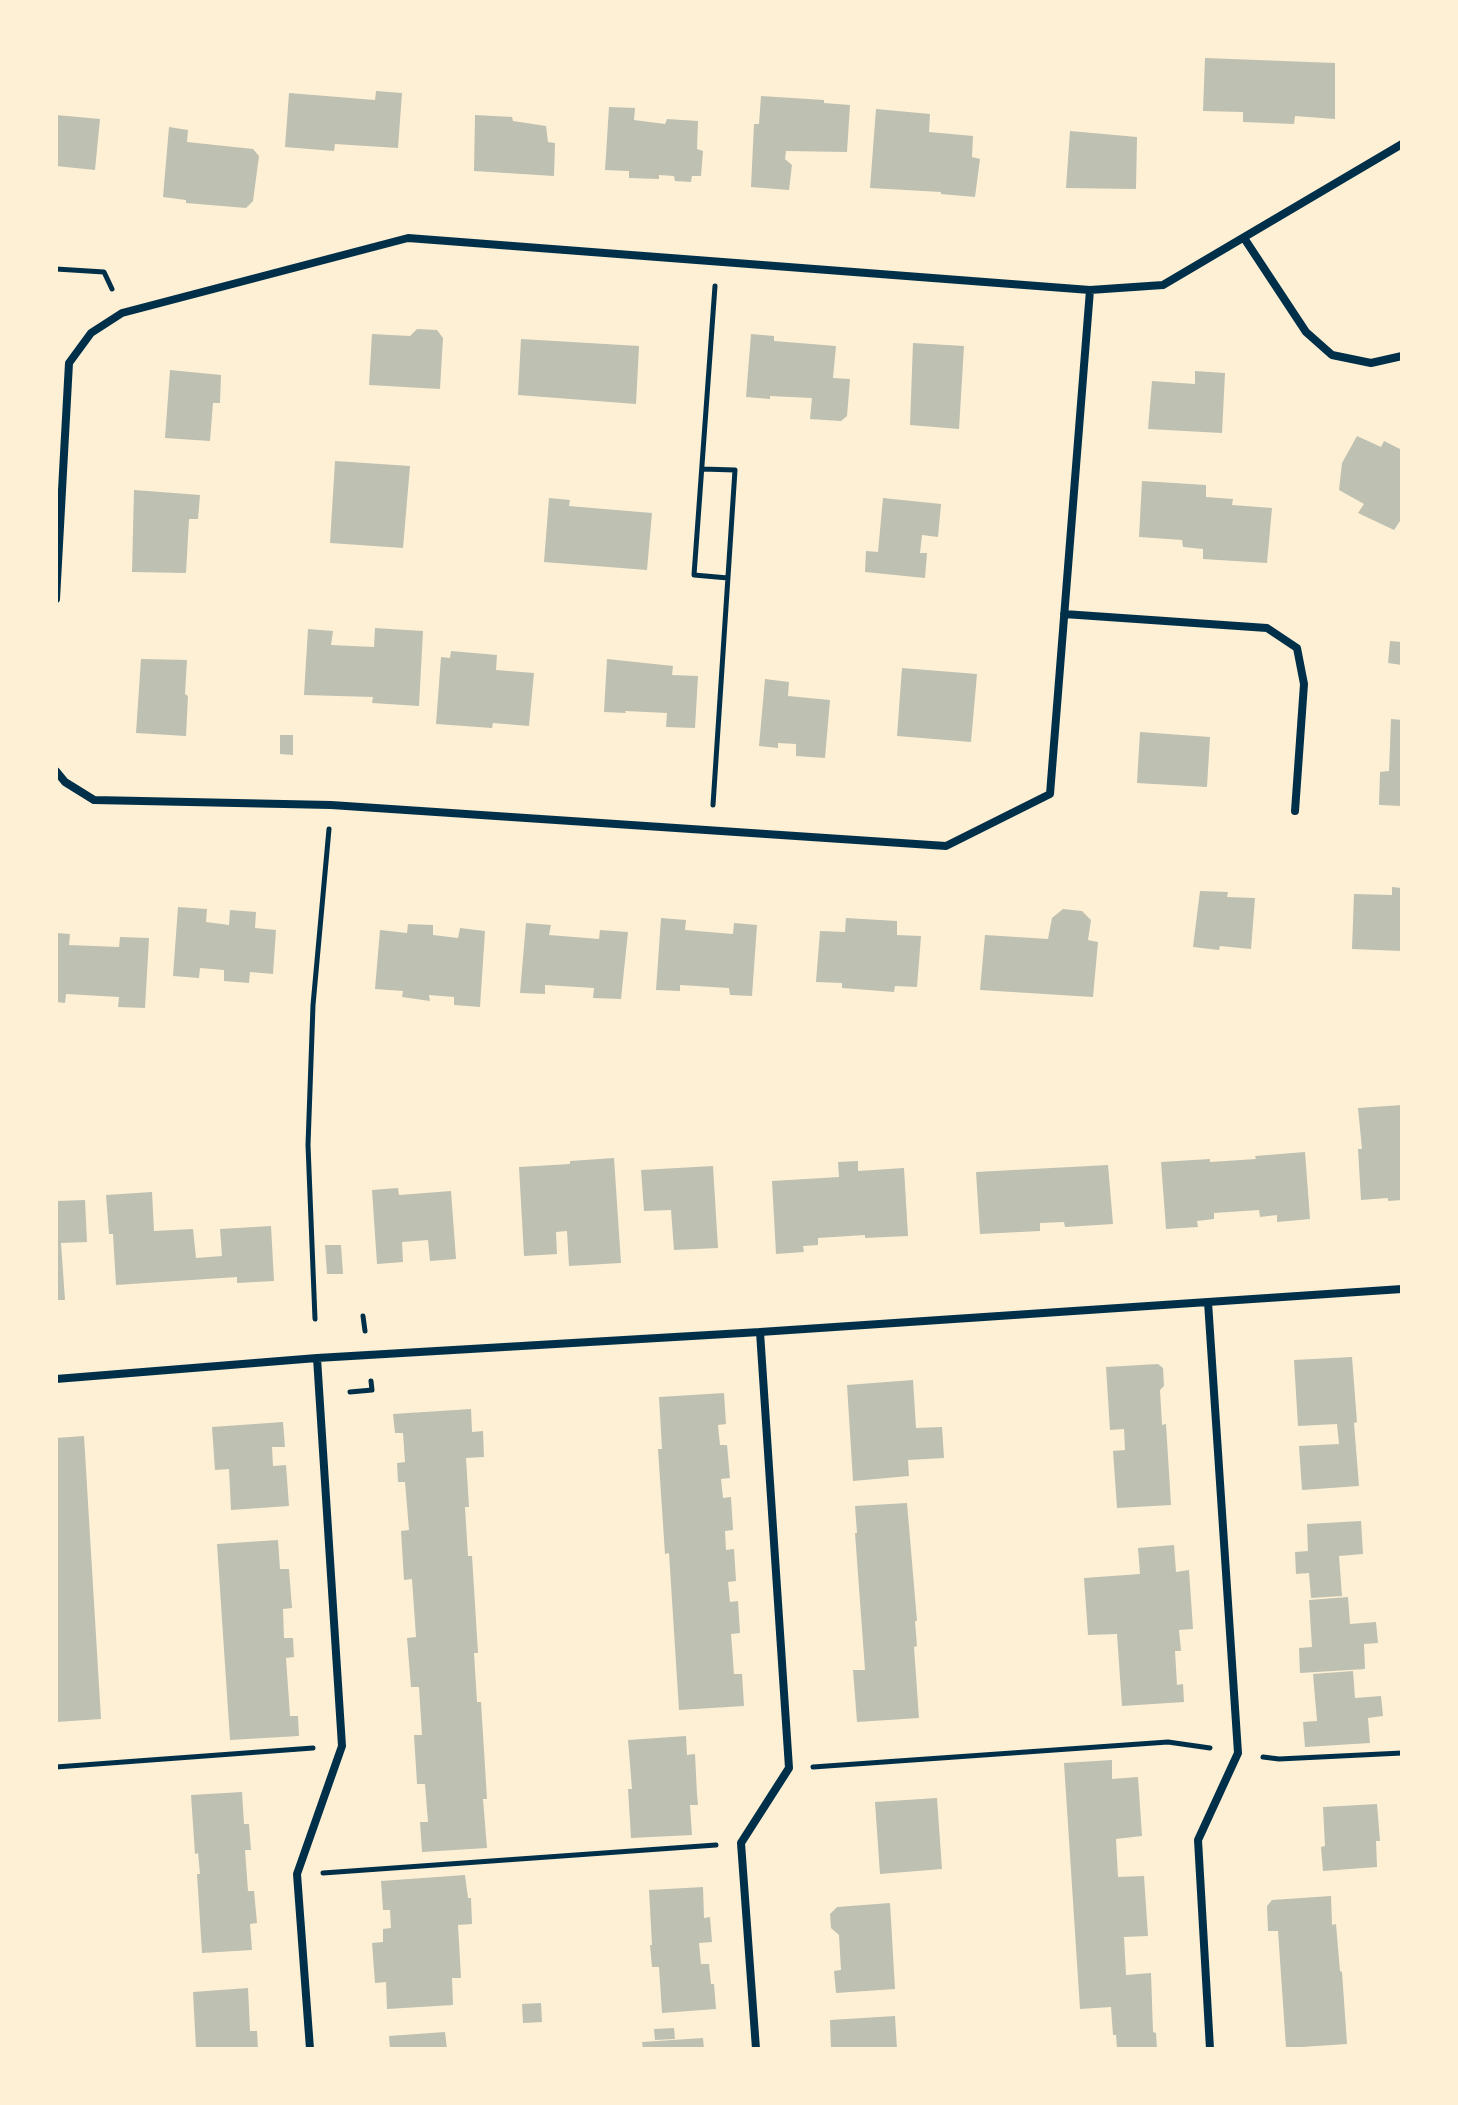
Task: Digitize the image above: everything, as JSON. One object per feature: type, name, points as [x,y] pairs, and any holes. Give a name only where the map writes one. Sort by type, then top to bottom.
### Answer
[{"type":"street","points":[[56,599],[69,363],[91,333],[122,313],[408,238],[1090,290],[1163,285],[1402,144]]},
{"type":"street","points":[[1244,238],[1306,332],[1332,355],[1371,363],[1402,356]]},
{"type":"street","points":[[56,771],[65,782],[94,800],[331,805],[946,846],[1050,794],[1090,290]]},
{"type":"street","points":[[1064,614],[1267,628],[1297,648],[1304,684],[1295,811]]},
{"type":"street","points":[[56,1379],[317,1358],[1402,1289]]},
{"type":"street","points":[[1208,1302],[1238,1753],[1198,1840],[1210,2049]]},
{"type":"street","points":[[756,2049],[741,1843],[789,1768],[760,1332]]},
{"type":"street","points":[[310,2049],[297,1874],[342,1746],[317,1358]]},
{"type":"path","points":[[717,261],[694,575],[728,578]]},
{"type":"path","points":[[56,269],[104,272],[122,313]]},
{"type":"path","points":[[702,469],[735,470],[711,830]]},
{"type":"path","points":[[315,1319],[308,1145],[313,1005],[331,805]]},
{"type":"path","points":[[789,1768],[1168,1742],[1279,1759],[1402,1753]]},
{"type":"path","points":[[56,1767],[342,1746]]},
{"type":"path","points":[[297,1874],[741,1843]]},
{"type":"building","points":[[1205,58],[1335,63],[1335,119],[1295,116],[1294,124],[1243,122],[1243,112],[1203,111]]},
{"type":"building","points":[[376,91],[402,93],[398,148],[335,144],[334,151],[285,147],[289,93],[375,100]]},
{"type":"building","points":[[761,96],[850,105],[847,152],[786,151],[785,159],[792,165],[789,190],[751,187],[754,124],[759,124]]},
{"type":"building","points":[[609,107],[635,108],[634,120],[665,124],[667,119],[698,121],[697,149],[703,151],[701,176],[692,176],[691,182],[675,181],[674,176],[629,178],[629,171],[605,170]]},
{"type":"building","points":[[876,109],[930,114],[929,132],[973,136],[972,157],[980,159],[975,197],[870,188]]},
{"type":"building","points":[[56,115],[100,119],[95,170],[56,166]]},
{"type":"building","points":[[475,115],[512,117],[513,121],[546,126],[548,142],[555,143],[554,176],[474,171]]},
{"type":"building","points":[[169,127],[188,130],[187,142],[253,149],[259,156],[253,201],[246,208],[186,203],[186,200],[163,197]]},
{"type":"building","points":[[1070,131],[1137,137],[1136,189],[1066,188]]},
{"type":"building","points":[[417,329],[437,330],[443,338],[440,389],[369,385],[372,334],[410,336]]},
{"type":"building","points":[[751,334],[774,336],[774,341],[836,346],[833,378],[850,379],[847,416],[841,421],[810,419],[812,398],[746,397]]},
{"type":"building","points":[[521,339],[639,346],[636,404],[518,395]]},
{"type":"building","points":[[913,343],[964,346],[959,429],[910,425]]},
{"type":"building","points":[[170,370],[221,375],[220,403],[213,403],[210,441],[165,438]]},
{"type":"building","points":[[1195,371],[1225,373],[1222,433],[1148,429],[1152,381],[1195,384]]},
{"type":"building","points":[[1357,436],[1381,447],[1384,441],[1402,450],[1402,522],[1394,530],[1358,513],[1364,504],[1339,490],[1342,463]]},
{"type":"building","points":[[335,461],[410,466],[403,548],[330,543]]},
{"type":"building","points":[[1142,481],[1206,485],[1206,497],[1233,499],[1232,505],[1272,508],[1267,563],[1203,559],[1203,549],[1183,547],[1182,540],[1139,537]]},
{"type":"building","points":[[134,490],[200,495],[198,519],[189,519],[186,573],[132,572]]},
{"type":"building","points":[[549,498],[570,500],[569,506],[652,513],[647,570],[544,562]]},
{"type":"building","points":[[883,498],[941,504],[938,537],[922,535],[920,553],[927,553],[925,578],[865,572],[866,551],[878,552]]},
{"type":"building","points":[[375,628],[423,631],[419,706],[372,703],[373,697],[304,695],[308,629],[333,631],[331,645],[374,647]]},
{"type":"building","points":[[1390,641],[1402,642],[1402,665],[1388,663]]},
{"type":"building","points":[[451,651],[497,655],[496,670],[534,673],[529,726],[493,723],[492,728],[436,724],[441,657],[450,658]]},
{"type":"building","points":[[141,659],[187,660],[186,736],[136,733]]},
{"type":"building","points":[[607,659],[673,666],[672,675],[698,676],[695,728],[666,727],[667,713],[604,712]]},
{"type":"building","points":[[902,668],[977,674],[971,742],[897,736]]},
{"type":"building","points":[[765,679],[789,682],[788,696],[830,700],[825,758],[796,756],[796,744],[778,743],[778,748],[759,746]]},
{"type":"building","points":[[1391,719],[1402,720],[1402,806],[1379,805],[1380,772],[1389,771]]},
{"type":"building","points":[[1140,732],[1210,737],[1207,787],[1137,783]]},
{"type":"building","points":[[280,735],[293,735],[293,755],[280,754]]},
{"type":"building","points":[[1392,887],[1402,888],[1402,951],[1352,949],[1354,894],[1392,895]]},
{"type":"building","points":[[1200,891],[1228,892],[1227,897],[1255,898],[1251,949],[1193,947]]},
{"type":"building","points":[[178,907],[207,909],[206,922],[229,925],[230,910],[256,912],[255,928],[276,930],[273,974],[250,972],[249,983],[224,981],[224,970],[200,968],[199,978],[173,976]]},
{"type":"building","points":[[1063,909],[1082,911],[1091,920],[1088,940],[1098,942],[1093,997],[980,990],[985,935],[1048,939],[1052,918]]},
{"type":"building","points":[[661,918],[686,920],[685,930],[733,934],[734,923],[757,925],[752,996],[730,995],[729,988],[680,985],[680,991],[656,990]]},
{"type":"building","points":[[846,918],[897,921],[897,935],[921,936],[917,987],[895,986],[894,992],[842,988],[842,983],[816,982],[820,931],[845,932]]},
{"type":"building","points":[[526,923],[551,925],[549,935],[599,939],[600,930],[628,932],[621,999],[593,998],[594,988],[545,985],[545,994],[520,993]]},
{"type":"building","points":[[408,924],[433,925],[433,935],[458,938],[460,928],[485,931],[480,1007],[454,1005],[454,997],[429,995],[430,1001],[402,997],[403,991],[375,989],[380,930],[407,933]]},
{"type":"building","points":[[56,933],[70,934],[69,945],[119,947],[120,937],[149,938],[145,1008],[118,1007],[119,997],[66,994],[65,1003],[56,1002]]},
{"type":"building","points":[[1402,1105],[1402,1200],[1361,1200],[1358,1149],[1362,1149],[1358,1108]]},
{"type":"building","points":[[1305,1152],[1310,1219],[1277,1222],[1277,1215],[1260,1217],[1259,1210],[1214,1213],[1214,1219],[1197,1221],[1198,1227],[1166,1229],[1161,1162],[1256,1159],[1255,1156]]},
{"type":"building","points":[[614,1158],[621,1263],[569,1266],[567,1231],[556,1232],[557,1254],[524,1256],[519,1167]]},
{"type":"building","points":[[858,1161],[858,1171],[904,1168],[908,1236],[818,1238],[818,1245],[803,1246],[804,1252],[776,1254],[772,1181],[839,1177],[838,1162]]},
{"type":"building","points":[[1108,1165],[1113,1224],[1065,1227],[1064,1222],[1040,1223],[1040,1231],[980,1234],[976,1172]]},
{"type":"building","points":[[713,1166],[718,1248],[674,1250],[671,1210],[644,1211],[641,1170]]},
{"type":"building","points":[[398,1188],[399,1195],[451,1191],[456,1259],[430,1261],[428,1240],[402,1242],[403,1262],[377,1264],[372,1190]]},
{"type":"building","points":[[152,1192],[154,1231],[193,1229],[196,1258],[222,1256],[220,1229],[271,1226],[274,1281],[237,1283],[237,1277],[116,1285],[113,1234],[109,1234],[106,1195]]},
{"type":"building","points":[[85,1200],[87,1242],[61,1243],[65,1300],[56,1300],[56,1201]]},
{"type":"building","points":[[325,1245],[341,1245],[343,1274],[327,1274]]},
{"type":"building","points":[[1352,1357],[1359,1486],[1302,1490],[1299,1446],[1339,1444],[1337,1424],[1298,1426],[1294,1360]]},
{"type":"building","points":[[1158,1364],[1163,1368],[1164,1386],[1160,1390],[1162,1425],[1166,1424],[1171,1505],[1117,1508],[1113,1451],[1125,1450],[1124,1429],[1110,1430],[1106,1367]]},
{"type":"building","points":[[913,1380],[916,1428],[942,1427],[944,1458],[908,1460],[909,1476],[853,1481],[847,1385]]},
{"type":"building","points":[[724,1393],[726,1424],[718,1425],[720,1445],[727,1445],[730,1478],[721,1479],[723,1498],[731,1497],[733,1530],[725,1531],[726,1550],[734,1549],[736,1581],[728,1582],[730,1602],[738,1601],[740,1633],[731,1634],[734,1674],[742,1674],[744,1706],[679,1710],[669,1553],[665,1554],[658,1449],[662,1449],[659,1397]]},
{"type":"building","points":[[471,1409],[472,1432],[483,1431],[484,1457],[466,1458],[469,1507],[465,1507],[468,1556],[472,1556],[478,1653],[474,1653],[477,1702],[481,1702],[487,1848],[422,1852],[420,1822],[428,1822],[425,1784],[417,1784],[414,1735],[422,1735],[419,1687],[411,1687],[407,1638],[416,1637],[412,1579],[404,1580],[401,1531],[409,1530],[405,1482],[398,1482],[397,1463],[405,1462],[403,1433],[395,1433],[393,1414]]},
{"type":"building","points":[[283,1422],[285,1447],[272,1447],[273,1466],[286,1465],[289,1506],[231,1510],[229,1469],[215,1470],[212,1427]]},
{"type":"building","points":[[84,1436],[101,1719],[56,1722],[56,1438]]},
{"type":"building","points":[[907,1503],[917,1621],[917,1646],[914,1647],[919,1718],[857,1722],[853,1670],[865,1670],[855,1506]]},
{"type":"building","points":[[1361,1521],[1363,1554],[1339,1556],[1342,1596],[1311,1598],[1309,1573],[1296,1574],[1295,1552],[1308,1551],[1307,1524]]},
{"type":"building","points":[[278,1540],[280,1569],[289,1569],[292,1608],[283,1609],[284,1638],[293,1638],[294,1657],[286,1658],[290,1716],[298,1716],[299,1736],[230,1740],[217,1544]]},
{"type":"building","points":[[1174,1545],[1176,1572],[1189,1570],[1193,1629],[1179,1630],[1181,1651],[1175,1651],[1177,1685],[1183,1684],[1184,1702],[1122,1706],[1117,1634],[1088,1635],[1084,1578],[1140,1574],[1138,1548]]},
{"type":"building","points":[[1348,1597],[1350,1624],[1376,1622],[1378,1643],[1364,1644],[1365,1669],[1300,1673],[1299,1648],[1312,1647],[1309,1600]]},
{"type":"building","points":[[1353,1671],[1355,1698],[1381,1696],[1383,1716],[1368,1718],[1370,1743],[1305,1747],[1303,1722],[1317,1721],[1313,1674]]},
{"type":"building","points":[[686,1736],[687,1755],[695,1754],[698,1805],[690,1805],[692,1835],[631,1838],[628,1789],[632,1789],[628,1740]]},
{"type":"building","points":[[1112,1760],[1112,1779],[1138,1777],[1142,1836],[1116,1839],[1118,1877],[1144,1876],[1148,1936],[1124,1937],[1126,1975],[1151,1973],[1153,2032],[1156,2033],[1157,2049],[1117,2049],[1111,2007],[1080,2009],[1064,1763]]},
{"type":"building","points":[[242,1792],[244,1824],[249,1824],[251,1850],[245,1850],[248,1891],[254,1891],[257,1923],[250,1924],[252,1950],[202,1953],[197,1874],[200,1874],[198,1853],[195,1854],[191,1795]]},
{"type":"building","points":[[937,1798],[942,1869],[880,1874],[875,1802]]},
{"type":"building","points":[[1377,1804],[1380,1841],[1376,1841],[1377,1867],[1323,1871],[1323,1807]]},
{"type":"building","points":[[465,1875],[468,1898],[471,1898],[472,1924],[458,1925],[461,1978],[452,1978],[453,2005],[387,2009],[386,1982],[375,1983],[372,1943],[383,1942],[383,1929],[391,1928],[390,1910],[383,1910],[381,1881]]},
{"type":"building","points":[[703,1887],[704,1918],[710,1917],[712,1942],[699,1943],[701,1964],[709,1964],[716,2009],[662,2013],[659,1967],[652,1967],[649,1890]]},
{"type":"building","points":[[1331,1896],[1332,1925],[1336,1924],[1342,1972],[1347,2044],[1286,2048],[1278,1931],[1268,1931],[1267,1906],[1272,1900]]},
{"type":"building","points":[[890,1903],[895,1989],[836,1993],[834,1971],[841,1970],[839,1935],[831,1928],[830,1914],[837,1907]]},
{"type":"building","points":[[248,1988],[250,2031],[257,2031],[258,2049],[196,2049],[193,1992]]},
{"type":"building","points":[[541,2003],[542,2022],[523,2023],[522,2004]]},
{"type":"building","points":[[895,2016],[897,2049],[831,2049],[830,2020]]},
{"type":"building","points":[[674,2028],[675,2039],[655,2040],[654,2029]]},
{"type":"building","points":[[445,2032],[447,2049],[390,2049],[389,2036]]},
{"type":"building","points":[[703,2038],[704,2049],[643,2049],[642,2042]]}]
